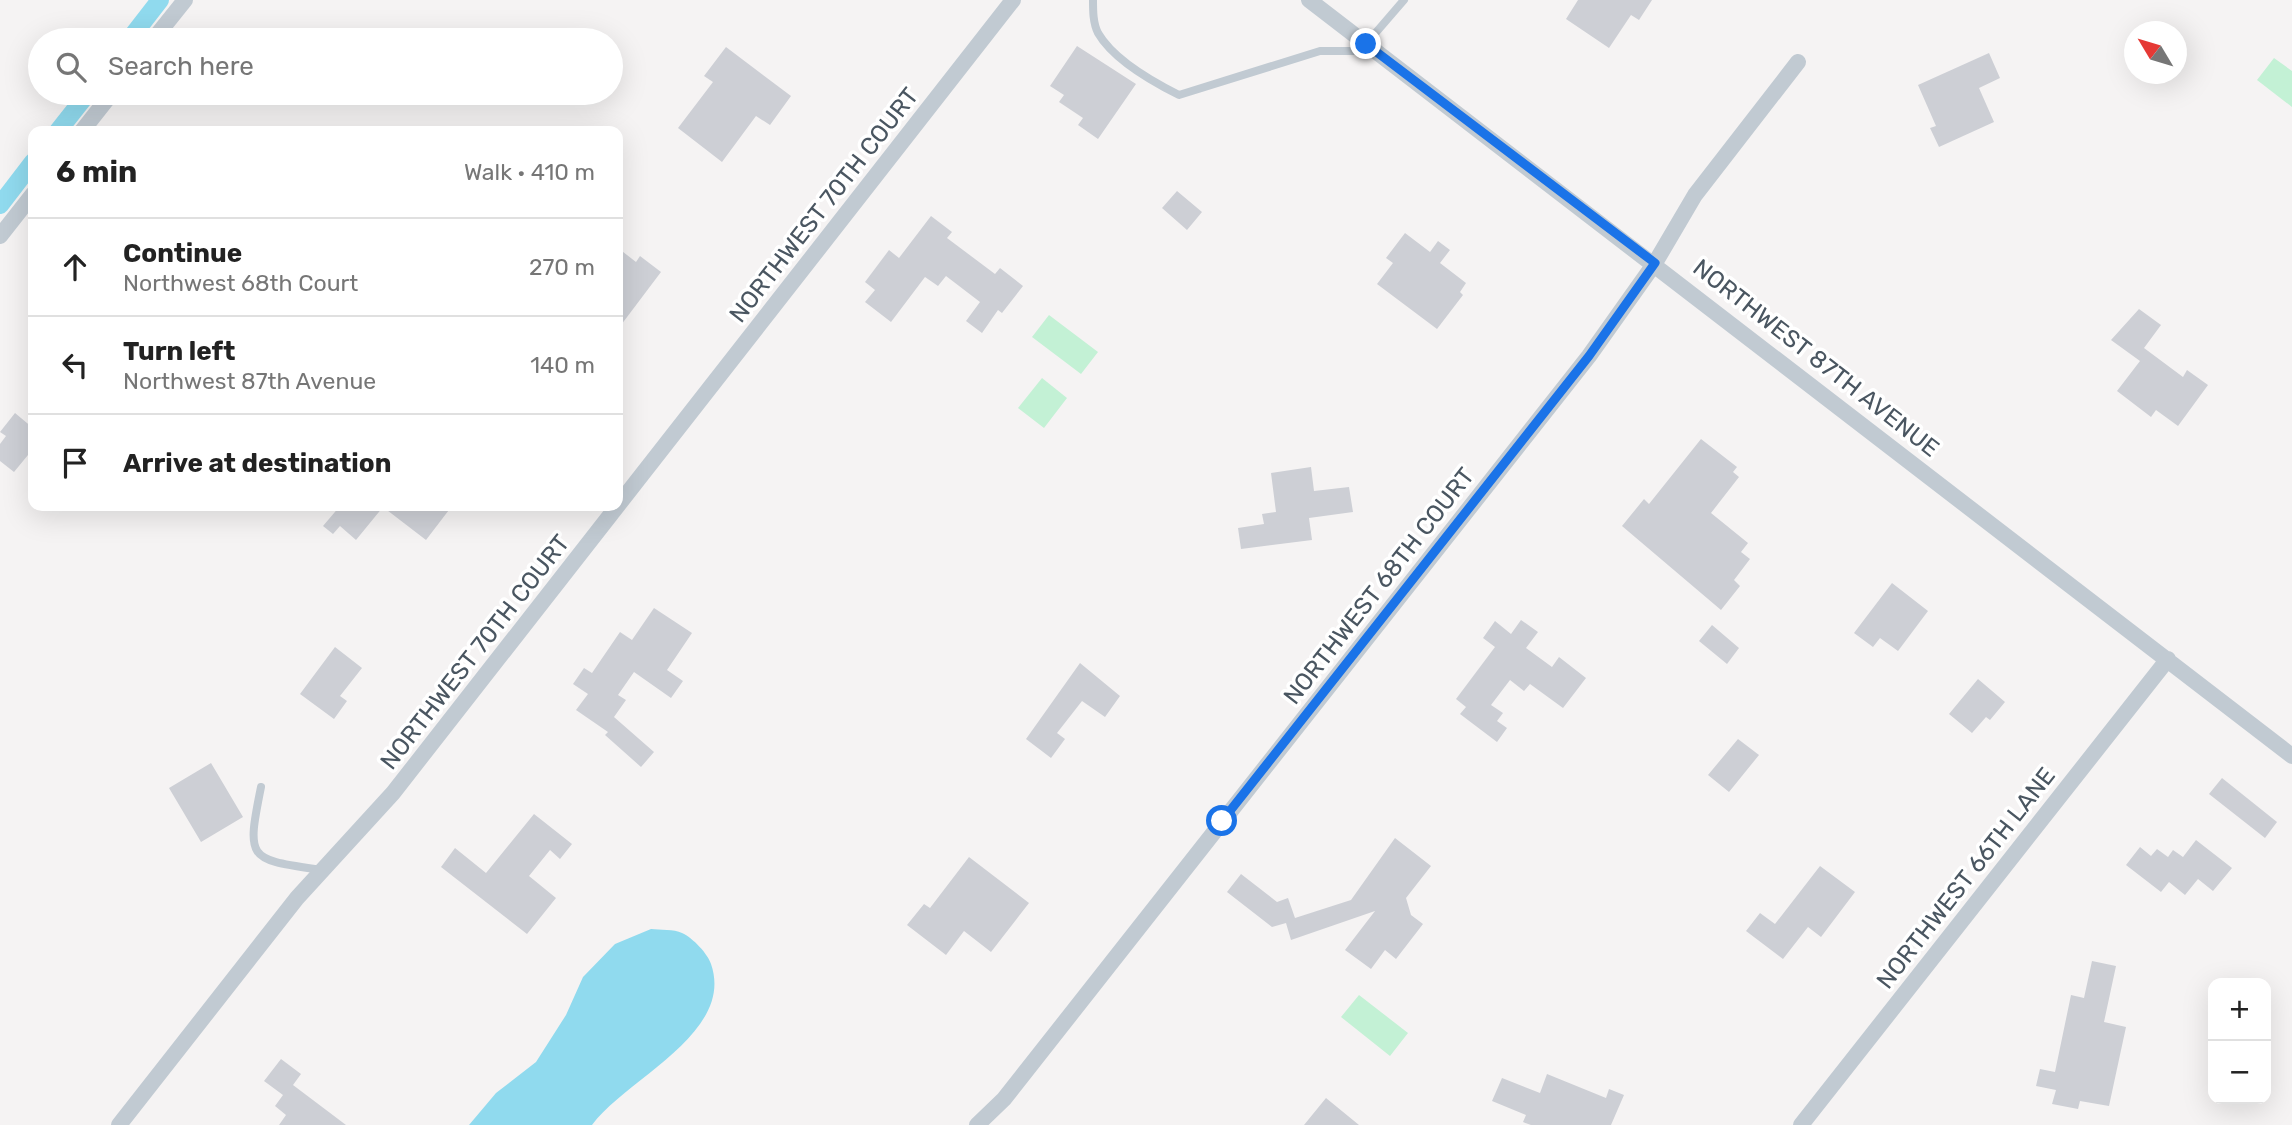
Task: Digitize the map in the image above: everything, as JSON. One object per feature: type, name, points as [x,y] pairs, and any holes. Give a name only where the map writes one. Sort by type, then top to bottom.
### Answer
[{"type":"street","points":[[163,28],[185,0]]},
{"type":"street","name":"NORTHWEST 70TH COURT","points":[[623,499],[1013,0]]},
{"type":"street","name":"NORTHWEST 87TH AVENUE","points":[[1309,0],[1655,263],[2292,756]]},
{"type":"street","name":"NORTHWEST 68TH COURT","points":[[977,1125],[1004,1099],[1589,356],[1655,263],[1695,195],[1798,62]]},
{"type":"street","points":[[86,126],[103,105]]},
{"type":"street","points":[[0,236],[28,200]]},
{"type":"street","name":"NORTHWEST 70TH COURT","points":[[119,1125],[321,870],[400,785],[614,511]]},
{"type":"street","name":"NORTHWEST 66TH LANE","points":[[1801,1125],[2168,659]]},
{"type":"lane","points":[[1093,0],[1097,32],[1107,45],[1179,95],[1321,51],[1354,51],[1366,44],[1404,0]]},
{"type":"lane","points":[[261,787],[251,835],[255,849],[264,859],[321,870]]},
{"type":"green space","points":[[2274,58],[2292,71],[2292,107],[2257,80]]},
{"type":"green space","points":[[1049,315],[1098,352],[1081,374],[1032,337]]},
{"type":"green space","points":[[1042,378],[1067,398],[1044,428],[1018,408]]},
{"type":"green space","points":[[1359,995],[1408,1033],[1390,1056],[1341,1017]]},
{"type":"water","points":[[651,929],[686,935],[703,951],[711,964],[714,989],[707,1012],[693,1033],[674,1053],[608,1107],[592,1125],[469,1125],[496,1093],[536,1062],[566,1015],[583,977],[615,944]]},
{"type":"building","points":[[1578,0],[1652,0],[1639,20],[1631,15],[1609,48],[1566,19]]},
{"type":"building","points":[[1077,46],[1136,84],[1098,139],[1078,125],[1083,118],[1059,102],[1064,95],[1050,86]]},
{"type":"building","points":[[726,47],[791,96],[770,125],[756,116],[722,162],[678,128],[713,82],[704,76]]},
{"type":"building","points":[[1989,53],[2000,78],[1979,88],[1994,122],[1939,147],[1930,128],[1936,126],[1918,85]]},
{"type":"building","points":[[1177,191],[1202,212],[1187,230],[1162,208]]},
{"type":"building","points":[[931,216],[952,232],[947,238],[995,274],[1000,268],[1023,286],[1002,313],[998,310],[982,333],[966,321],[980,302],[946,276],[938,286],[925,277],[891,322],[865,302],[875,290],[865,282],[889,250],[899,258]]},
{"type":"building","points":[[1405,233],[1430,252],[1438,241],[1450,250],[1440,263],[1466,283],[1460,292],[1463,295],[1437,329],[1377,284],[1393,263],[1386,258]]},
{"type":"building","points":[[623,252],[636,262],[640,256],[661,272],[623,322]]},
{"type":"building","points":[[2139,309],[2161,325],[2144,348],[2183,377],[2187,370],[2208,385],[2178,426],[2156,410],[2151,417],[2117,391],[2140,361],[2111,340]]},
{"type":"building","points":[[15,413],[28,424],[28,455],[14,472],[0,461],[0,444],[6,436],[0,432]]},
{"type":"building","points":[[1701,439],[1737,467],[1733,472],[1739,477],[1711,513],[1748,543],[1741,552],[1750,559],[1734,580],[1740,586],[1721,610],[1622,526],[1644,499],[1649,504]]},
{"type":"building","points":[[1311,467],[1314,491],[1349,487],[1353,512],[1309,518],[1312,540],[1241,549],[1238,528],[1264,524],[1262,514],[1276,512],[1271,473]]},
{"type":"building","points":[[336,511],[380,511],[356,540],[340,526],[333,534],[323,526]]},
{"type":"building","points":[[388,511],[448,511],[426,540]]},
{"type":"building","points":[[1892,583],[1928,611],[1898,651],[1880,638],[1873,647],[1854,633]]},
{"type":"building","points":[[654,608],[692,633],[667,670],[683,681],[671,698],[634,672],[618,695],[626,700],[614,717],[654,752],[641,767],[605,735],[608,732],[576,710],[588,694],[573,684],[584,668],[592,673],[620,632],[632,640]]},
{"type":"building","points":[[1521,620],[1538,632],[1526,648],[1552,667],[1559,657],[1586,678],[1563,708],[1530,684],[1524,691],[1510,680],[1491,705],[1503,713],[1497,721],[1507,728],[1497,742],[1460,714],[1466,707],[1456,699],[1495,647],[1483,638],[1495,621],[1511,634]]},
{"type":"building","points":[[1712,625],[1739,648],[1727,664],[1699,641]]},
{"type":"building","points":[[335,647],[362,668],[340,696],[347,701],[334,719],[300,694]]},
{"type":"building","points":[[1080,663],[1120,696],[1105,717],[1082,701],[1057,733],[1065,739],[1051,758],[1026,739]]},
{"type":"building","points":[[1978,679],[2005,702],[1990,720],[1986,717],[1972,733],[1949,714]]},
{"type":"building","points":[[1738,739],[1759,755],[1729,792],[1708,775]]},
{"type":"building","points":[[211,763],[243,817],[201,842],[169,788]]},
{"type":"building","points":[[2222,778],[2277,822],[2265,838],[2209,794]]},
{"type":"building","points":[[534,814],[572,844],[560,859],[550,850],[529,876],[556,898],[527,934],[441,867],[455,848],[486,873]]},
{"type":"building","points":[[1395,838],[1431,866],[1406,898],[1411,915],[1423,924],[1396,959],[1385,950],[1371,969],[1345,950],[1375,911],[1291,940],[1286,923],[1272,927],[1227,892],[1241,874],[1277,902],[1288,898],[1295,918],[1351,900]]},
{"type":"building","points":[[2196,840],[2232,868],[2213,891],[2198,879],[2185,895],[2169,882],[2161,892],[2126,865],[2140,847],[2151,856],[2157,849],[2168,857],[2173,850],[2183,857]]},
{"type":"building","points":[[969,857],[1029,903],[991,952],[964,931],[946,955],[907,925],[924,904],[930,908]]},
{"type":"building","points":[[1820,866],[1855,892],[1821,937],[1808,927],[1783,959],[1746,931],[1760,913],[1775,924]]},
{"type":"building","points":[[2092,961],[2116,966],[2104,1022],[2126,1027],[2109,1106],[2080,1101],[2078,1109],[2052,1104],[2056,1090],[2036,1086],[2040,1069],[2055,1072],[2071,995],[2084,998]]},
{"type":"building","points":[[281,1059],[301,1074],[293,1085],[346,1125],[279,1125],[286,1115],[275,1106],[283,1095],[264,1081]]},
{"type":"building","points":[[1547,1074],[1606,1098],[1609,1089],[1624,1095],[1611,1125],[1531,1125],[1523,1122],[1526,1115],[1492,1101],[1502,1078],[1540,1093]]},
{"type":"building","points":[[1326,1098],[1359,1125],[1304,1125]]},
{"type":"waterway","points":[[138,28],[160,0]]},
{"type":"waterway","points":[[62,126],[79,105]]},
{"type":"waterway","points":[[0,205],[28,169]]},
{"type":"route","points":[[1222,821],[1589,356],[1655,263],[1366,44]]}]
